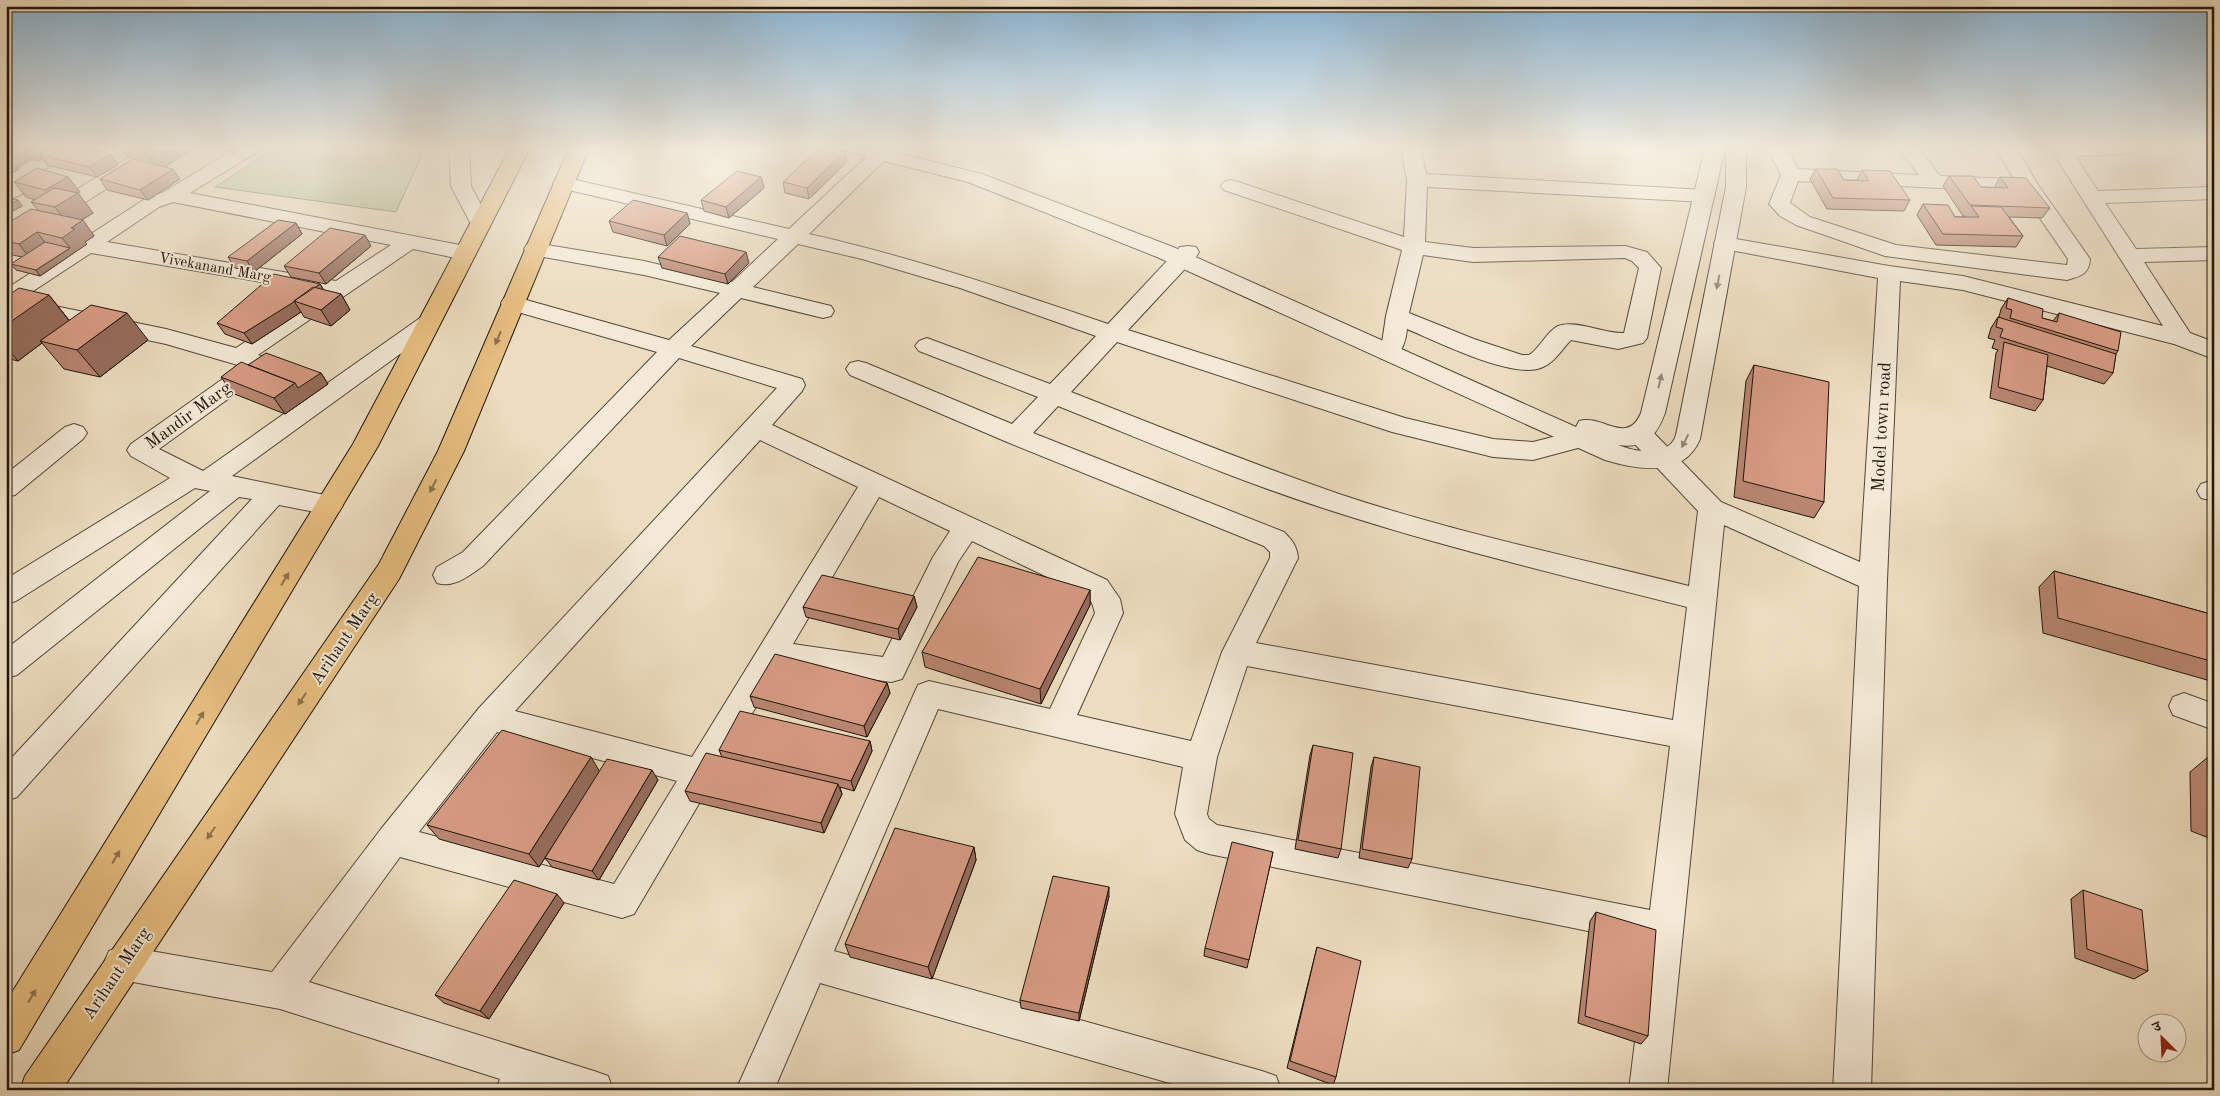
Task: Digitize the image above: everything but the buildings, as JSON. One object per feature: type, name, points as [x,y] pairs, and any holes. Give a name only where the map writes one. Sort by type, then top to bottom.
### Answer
[{"type":"main road","points":[[6,1037],[365,446],[493,199]]},
{"type":"main road","name":"Arihant Marg","points":[[39,1090],[122,963],[389,571],[451,451],[555,199]]},
{"type":"street","points":[[6,242],[75,199]]},
{"type":"street","points":[[6,301],[152,203],[163,199]]},
{"type":"street","points":[[188,199],[465,253]]},
{"type":"street","points":[[468,199],[480,224]]},
{"type":"street","points":[[631,199],[868,254],[968,283],[1112,333],[1401,426],[1493,448],[1533,451],[1580,439]]},
{"type":"street","points":[[447,575],[473,559],[674,349],[833,199]]},
{"type":"street","points":[[1032,199],[1184,255],[1391,348],[1580,439],[1614,454],[1638,460],[1658,460],[1676,454],[1686,443],[1734,199]]},
{"type":"street","points":[[1270,199],[1414,247],[1473,255],[1625,252],[1637,254],[1646,260],[1650,268],[1635,338],[1627,342],[1577,332],[1565,332],[1540,360],[1530,364],[1505,360],[1397,316]]},
{"type":"street","points":[[1391,348],[1414,247],[1416,199]]},
{"type":"street","points":[[1391,348],[1607,434],[1622,437],[1640,434],[1648,425],[1653,414],[1693,236],[1704,199]]},
{"type":"street","points":[[1781,199],[1779,204],[1787,212],[1803,221],[1893,251],[2067,273],[2078,269],[2079,259],[2037,199]]},
{"type":"street","points":[[2092,199],[2182,338]]},
{"type":"street","points":[[1693,236],[1726,244],[1889,273],[1912,274],[1963,283],[2182,338],[2214,351]]},
{"type":"street","points":[[240,356],[410,242]]},
{"type":"street","name":"Vivekanand Marg","points":[[90,246],[341,289]]},
{"type":"street","points":[[535,249],[644,268],[823,311]]},
{"type":"street","points":[[2128,256],[2214,253]]},
{"type":"street","points":[[1016,436],[1184,255]]},
{"type":"street","name":"Model town road","points":[[1852,1090],[1873,580],[1889,273]]},
{"type":"street","name":"Mandir Marg","points":[[6,301],[164,336],[240,356],[260,364],[140,450],[199,479],[330,505]]},
{"type":"street","points":[[280,991],[490,717],[756,428],[793,385],[761,374],[512,303]]},
{"type":"street","points":[[6,593],[199,479],[428,324]]},
{"type":"street","points":[[927,346],[1213,458],[1331,501],[1427,530],[1701,600]]},
{"type":"street","points":[[858,369],[1016,436],[1274,539],[1282,548],[1284,558],[1237,652],[1201,757],[1191,814],[1197,829],[1209,839],[1666,930]]},
{"type":"street","points":[[756,428],[1097,588],[1106,599],[1109,613],[1058,724]]},
{"type":"street","points":[[6,488],[74,433]]},
{"type":"street","points":[[1640,434],[1712,509],[1873,580]]},
{"type":"street","points":[[394,840],[622,902],[874,483]]},
{"type":"street","points":[[6,666],[235,486]]},
{"type":"street","points":[[6,787],[273,494]]},
{"type":"street","points":[[1648,1090],[1712,509]]},
{"type":"street","points":[[772,652],[891,670],[947,557],[968,526]]},
{"type":"street","points":[[1237,652],[1687,736]]},
{"type":"street","points":[[755,1090],[929,694],[1201,757]]},
{"type":"street","points":[[2184,706],[2214,717]]},
{"type":"street","points":[[490,717],[699,773]]},
{"type":"street","points":[[122,963],[280,991],[521,1079],[594,1090]]},
{"type":"street","points":[[812,963],[1262,1090]]},
{"type":"green space","points":[[303,199],[402,199],[396,212]]}]
